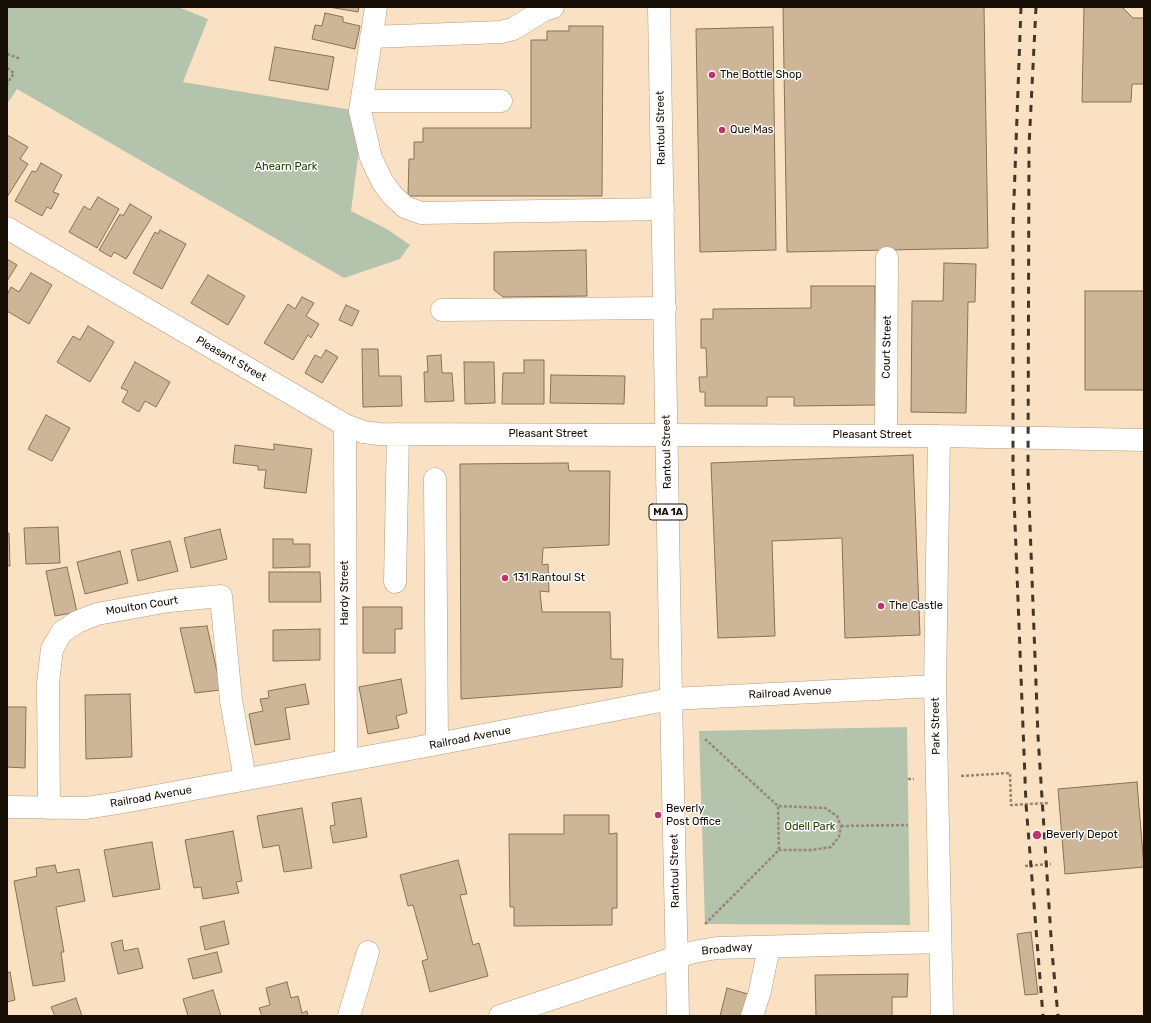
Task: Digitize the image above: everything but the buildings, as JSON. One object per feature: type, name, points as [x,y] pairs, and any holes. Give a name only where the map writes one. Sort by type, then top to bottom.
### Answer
[{"type":"main road","points":[[376,7],[361,106],[371,158],[382,181],[392,195],[405,207],[421,213],[663,209]]},
{"type":"main road","points":[[372,37],[501,32],[513,29],[544,10],[553,7]]},
{"type":"main road","name":"Rantoul Street","points":[[659,7],[678,1016]]},
{"type":"main road","points":[[361,106],[501,101]]},
{"type":"main road","name":"Pleasant Street","points":[[7,228],[344,425],[363,432],[379,434],[939,436],[1144,440]]},
{"type":"main road","name":"Court Street","points":[[886,436],[887,258]]},
{"type":"main road","points":[[442,310],[665,308]]},
{"type":"main road","name":"Hardy Street","points":[[344,425],[346,760]]},
{"type":"main road","points":[[395,582],[398,434]]},
{"type":"main road","name":"Park Street","points":[[939,436],[935,686],[942,1016]]},
{"type":"main road","points":[[436,479],[437,744]]},
{"type":"main road","name":"Moulton Court","points":[[49,808],[48,683],[52,649],[62,632],[77,622],[96,614],[169,601],[221,596],[231,700],[245,779]]},
{"type":"main road","name":"Railroad Avenue","points":[[7,807],[86,808],[118,803],[671,699],[935,686]]},
{"type":"main road","name":"Broadway","points":[[500,1016],[677,957],[717,948],[940,942]]},
{"type":"main road","points":[[752,1016],[760,992],[769,947]]},
{"type":"main road","points":[[349,1016],[368,952]]},
{"type":"path","points":[[7,54],[21,59]]},
{"type":"path","points":[[7,68],[14,73],[7,84]]},
{"type":"path","points":[[705,739],[778,806],[825,808],[837,816],[841,826],[839,837],[831,847],[811,850],[779,850],[705,924]]},
{"type":"path","points":[[997,774],[1010,773],[1011,805],[1048,803]]},
{"type":"path","points":[[778,806],[779,850]]},
{"type":"path","points":[[841,826],[908,825]]},
{"type":"path","points":[[1025,866],[1051,864]]},
{"type":"green space","name":"Ahearn Park","points":[[7,7],[178,7],[208,19],[183,82],[364,112],[351,211],[387,229],[410,245],[400,259],[344,278],[17,89],[7,104]]},
{"type":"green space","name":"Odell Park","points":[[907,727],[910,925],[705,924],[699,731]]},
{"type":"railway","points":[[1021,7],[1013,226],[1013,472],[1026,804],[1043,1016]]},
{"type":"railway","points":[[1036,7],[1029,146],[1028,473],[1038,736],[1052,952],[1058,1016]]},
{"type":"place","name":"The Bottle Shop","points":[[712,75]]},
{"type":"place","name":"Que Mas","points":[[722,130]]},
{"type":"place","name":"131 Rantoul St","points":[[505,578]]},
{"type":"place","name":"The Castle","points":[[881,606]]},
{"type":"place","name":"Beverly Post Office","points":[[658,815]]},
{"type":"place","name":"Beverly Depot","points":[[1037,835]]}]
